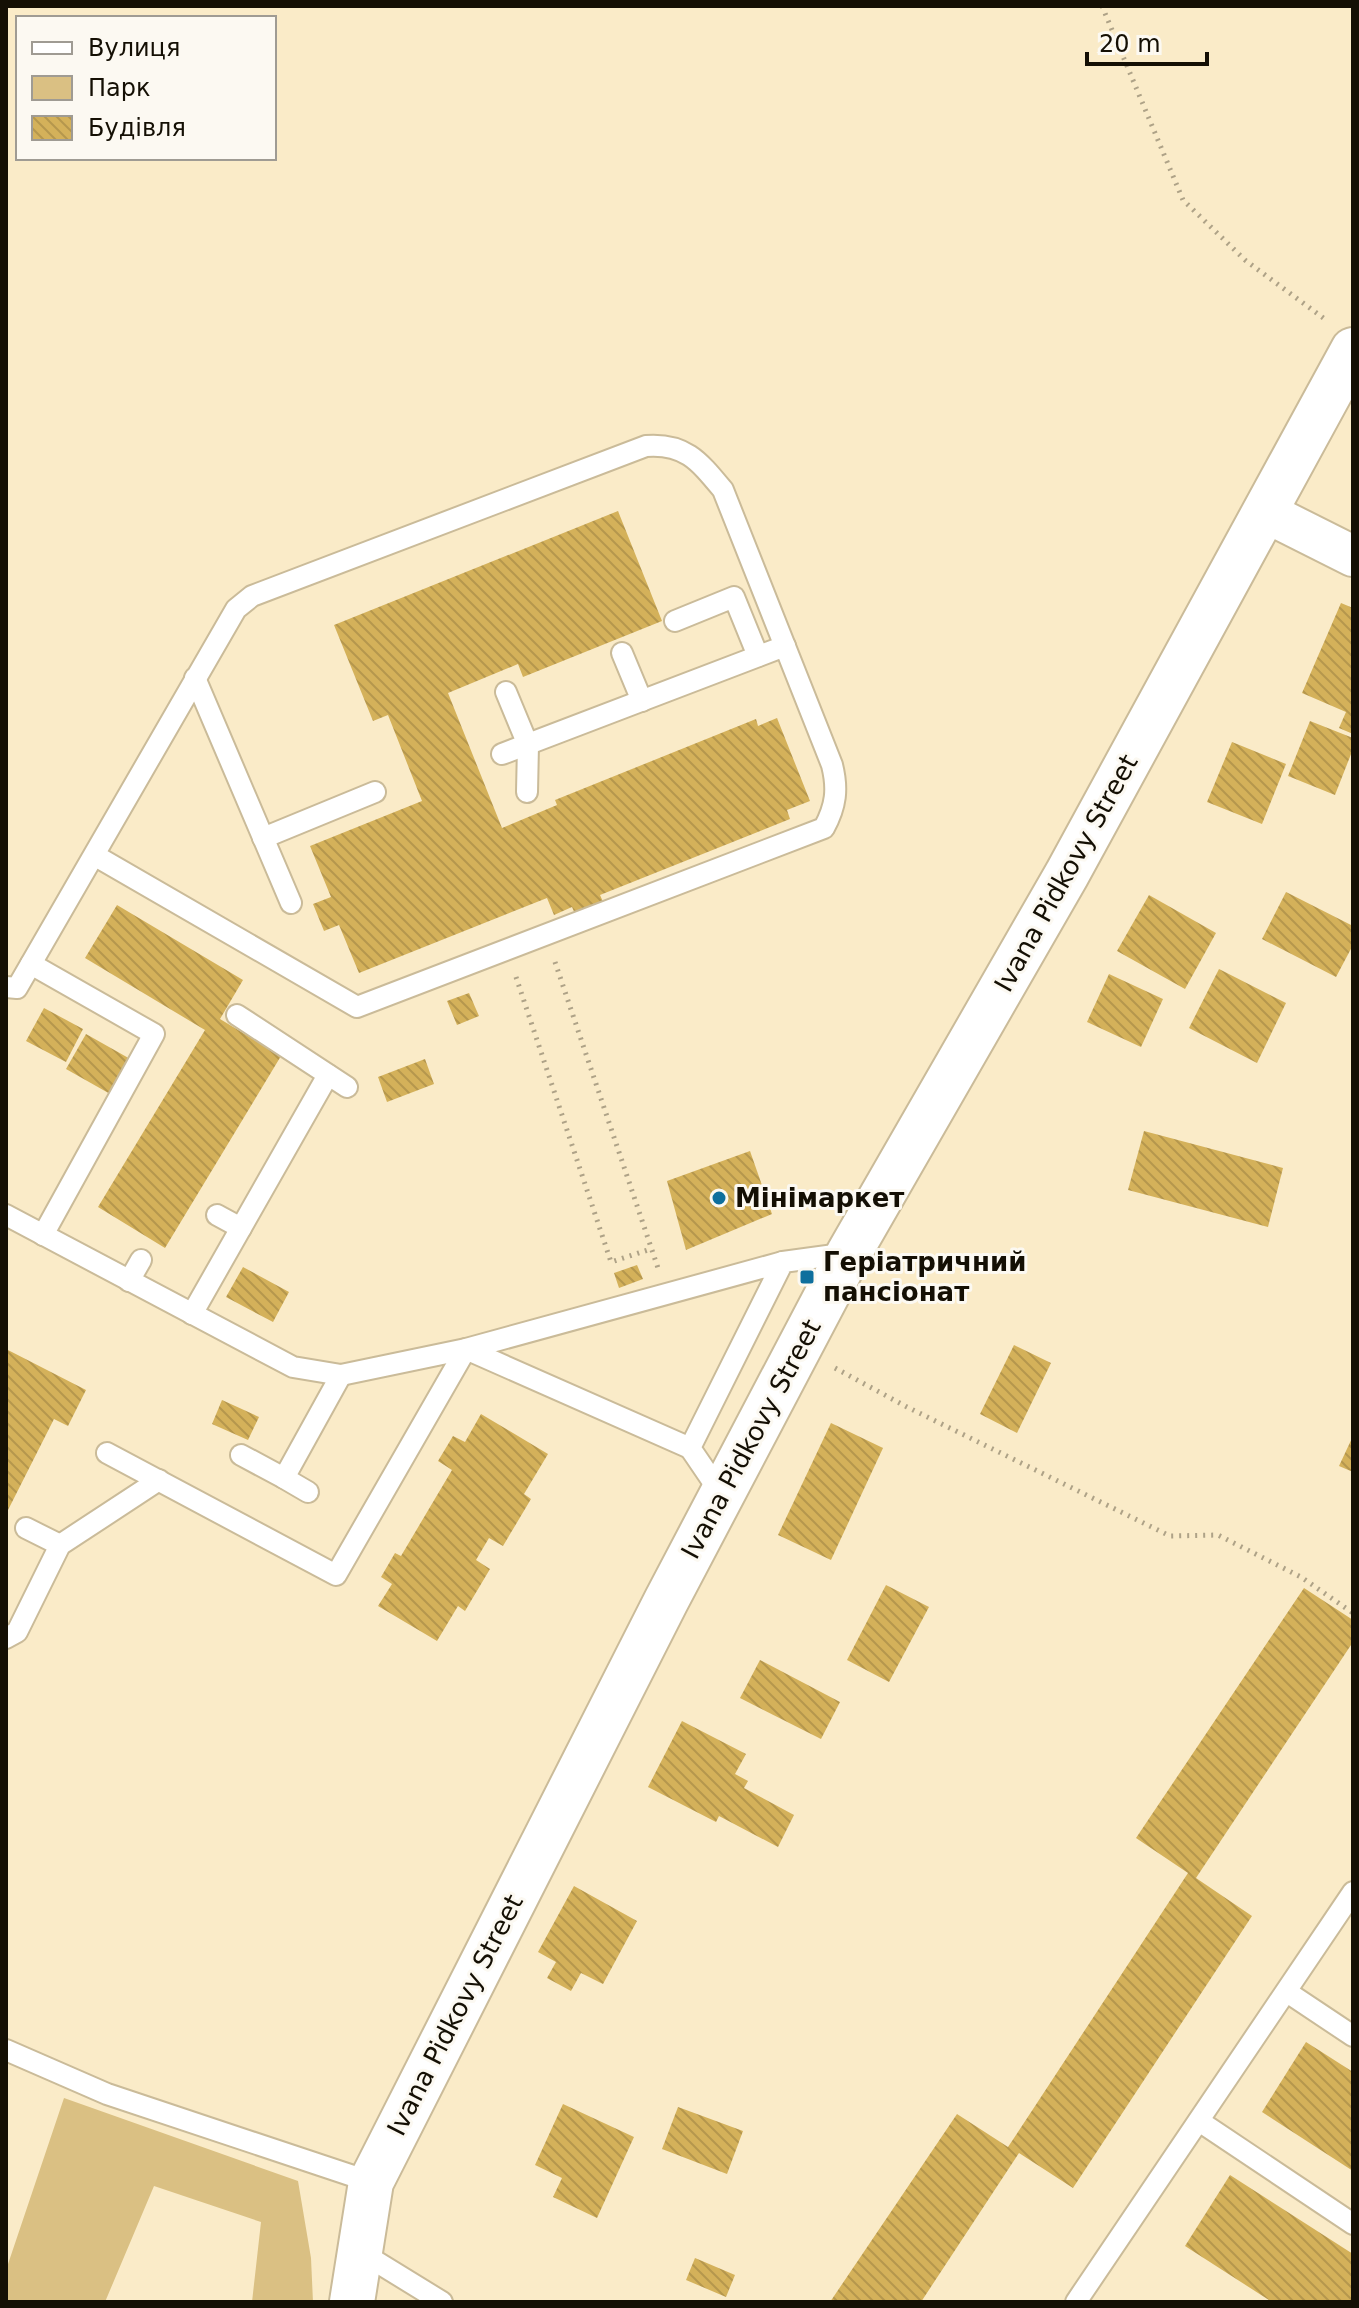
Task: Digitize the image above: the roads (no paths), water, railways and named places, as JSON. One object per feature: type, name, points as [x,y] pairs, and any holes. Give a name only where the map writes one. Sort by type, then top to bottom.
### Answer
[{"type":"street","name":"Ivana Pidkovy Street","points":[[352,2302],[371,2182],[849,1253],[1067,874],[1265,512],[1341,336]]},
{"type":"street","points":[[1265,512],[1353,556]]},
{"type":"lane","points":[[6,987],[17,988],[236,609],[252,596],[646,446],[667,444],[685,452],[706,469],[723,490],[837,784],[834,809],[824,828],[357,1007],[94,855]]},
{"type":"lane","points":[[675,621],[734,597],[758,656]]},
{"type":"lane","points":[[502,754],[785,646]]},
{"type":"lane","points":[[622,653],[642,701]]},
{"type":"lane","points":[[195,678],[291,903]]},
{"type":"lane","points":[[506,692],[528,745],[527,792]]},
{"type":"lane","points":[[263,838],[375,792]]},
{"type":"lane","points":[[31,964],[154,1034],[43,1235]]},
{"type":"lane","points":[[237,1015],[347,1087]]},
{"type":"lane","points":[[192,1314],[328,1075]]},
{"type":"lane","points":[[6,1215],[293,1367],[341,1375],[466,1349],[783,1262],[849,1253]]},
{"type":"lane","points":[[217,1215],[241,1228]]},
{"type":"lane","points":[[129,1281],[141,1260]]},
{"type":"lane","points":[[690,1448],[783,1262]]},
{"type":"lane","points":[[466,1349],[690,1448],[722,1495]]},
{"type":"lane","points":[[107,1453],[336,1575],[466,1349]]},
{"type":"lane","points":[[284,1478],[341,1375]]},
{"type":"lane","points":[[241,1455],[308,1492]]},
{"type":"lane","points":[[6,1638],[17,1632],[60,1545],[159,1480]]},
{"type":"lane","points":[[26,1528],[60,1545]]},
{"type":"lane","points":[[1076,2302],[1353,1892]]},
{"type":"lane","points":[[1287,1992],[1353,2036]]},
{"type":"lane","points":[[6,2050],[107,2094],[371,2182]]},
{"type":"lane","points":[[1199,2121],[1353,2224]]},
{"type":"lane","points":[[359,2251],[442,2302]]},
{"type":"place","name":"Мінімаркет","points":[[719,1198]]},
{"type":"place","name":"Геріатричний пансіонат","points":[[807,1277]]}]
